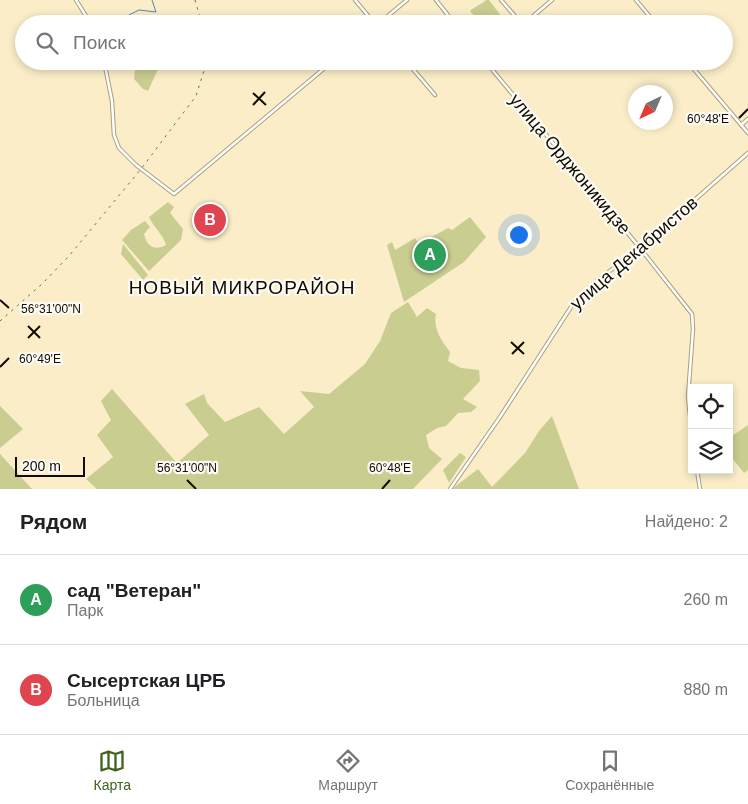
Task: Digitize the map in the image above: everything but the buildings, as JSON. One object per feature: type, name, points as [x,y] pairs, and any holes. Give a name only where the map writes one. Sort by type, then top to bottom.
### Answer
[{"type":"street","points":[[76,0],[85,15]]},
{"type":"street","points":[[355,0],[368,15]]},
{"type":"street","points":[[388,15],[407,0]]},
{"type":"street","points":[[436,0],[447,15]]},
{"type":"street","points":[[501,0],[514,15]]},
{"type":"street","points":[[534,15],[552,0]]},
{"type":"street","points":[[636,0],[648,15]]},
{"type":"street","points":[[106,70],[112,101],[116,142],[122,153],[174,194],[322,70]]},
{"type":"street","points":[[414,70],[435,95]]},
{"type":"street","name":"улица Орджоникидзе","points":[[492,70],[640,248],[692,314],[693,329],[688,397],[691,429]]},
{"type":"street","points":[[695,70],[748,133]]},
{"type":"street","points":[[741,125],[748,119]]},
{"type":"street","name":"улица Декабристов","points":[[450,489],[500,417],[573,304],[748,153]]},
{"type":"street","points":[[698,474],[700,489]]},
{"type":"green space","points":[[486,0],[489,0],[500,15],[473,15],[470,11]]},
{"type":"green space","points":[[135,70],[158,70],[148,91],[143,89],[134,79]]},
{"type":"green space","points":[[168,202],[174,207],[170,213],[183,229],[181,240],[149,271],[122,240],[131,230],[145,221],[150,227],[144,234],[149,245],[158,248],[166,245],[149,217]]},
{"type":"green space","points":[[470,217],[486,237],[464,262],[404,302],[387,245],[392,242],[395,250],[415,238],[419,244],[448,228],[452,230]]},
{"type":"green space","points":[[123,244],[148,275],[143,280],[121,254]]},
{"type":"green space","points":[[408,302],[417,317],[427,308],[436,314],[437,329],[450,352],[448,361],[461,368],[479,370],[480,381],[463,399],[477,407],[471,412],[458,413],[446,426],[437,428],[426,435],[429,448],[442,459],[413,489],[97,489],[86,479],[113,457],[97,435],[111,420],[101,401],[112,389],[177,463],[209,435],[185,404],[204,394],[207,403],[225,422],[259,407],[284,434],[314,407],[300,391],[329,394],[365,364],[380,341],[391,313]]},
{"type":"green space","points":[[0,406],[23,429],[0,448]]},
{"type":"green space","points":[[552,416],[579,489],[452,489],[478,469],[492,487],[525,453],[539,431]]},
{"type":"green space","points":[[748,425],[748,470],[744,473],[733,459],[733,435]]},
{"type":"green space","points":[[460,453],[466,457],[449,483],[443,470]]},
{"type":"green space","points":[[0,454],[32,489],[0,489]]},
{"type":"waterway","points":[[129,15],[139,10],[156,12],[152,0]]},
{"type":"railway","points":[[195,0],[199,15]]},
{"type":"railway","points":[[0,321],[42,284],[69,256],[141,169],[196,96],[204,70]]},
{"type":"place","name":"Сысертская ЦРБ","points":[[210,220]]},
{"type":"place","name":"сад \"Ветеран\"","points":[[430,255]]},
{"type":"district","name":"НОВЫЙ МИКРОРАЙОН","points":[[242,287]]}]
